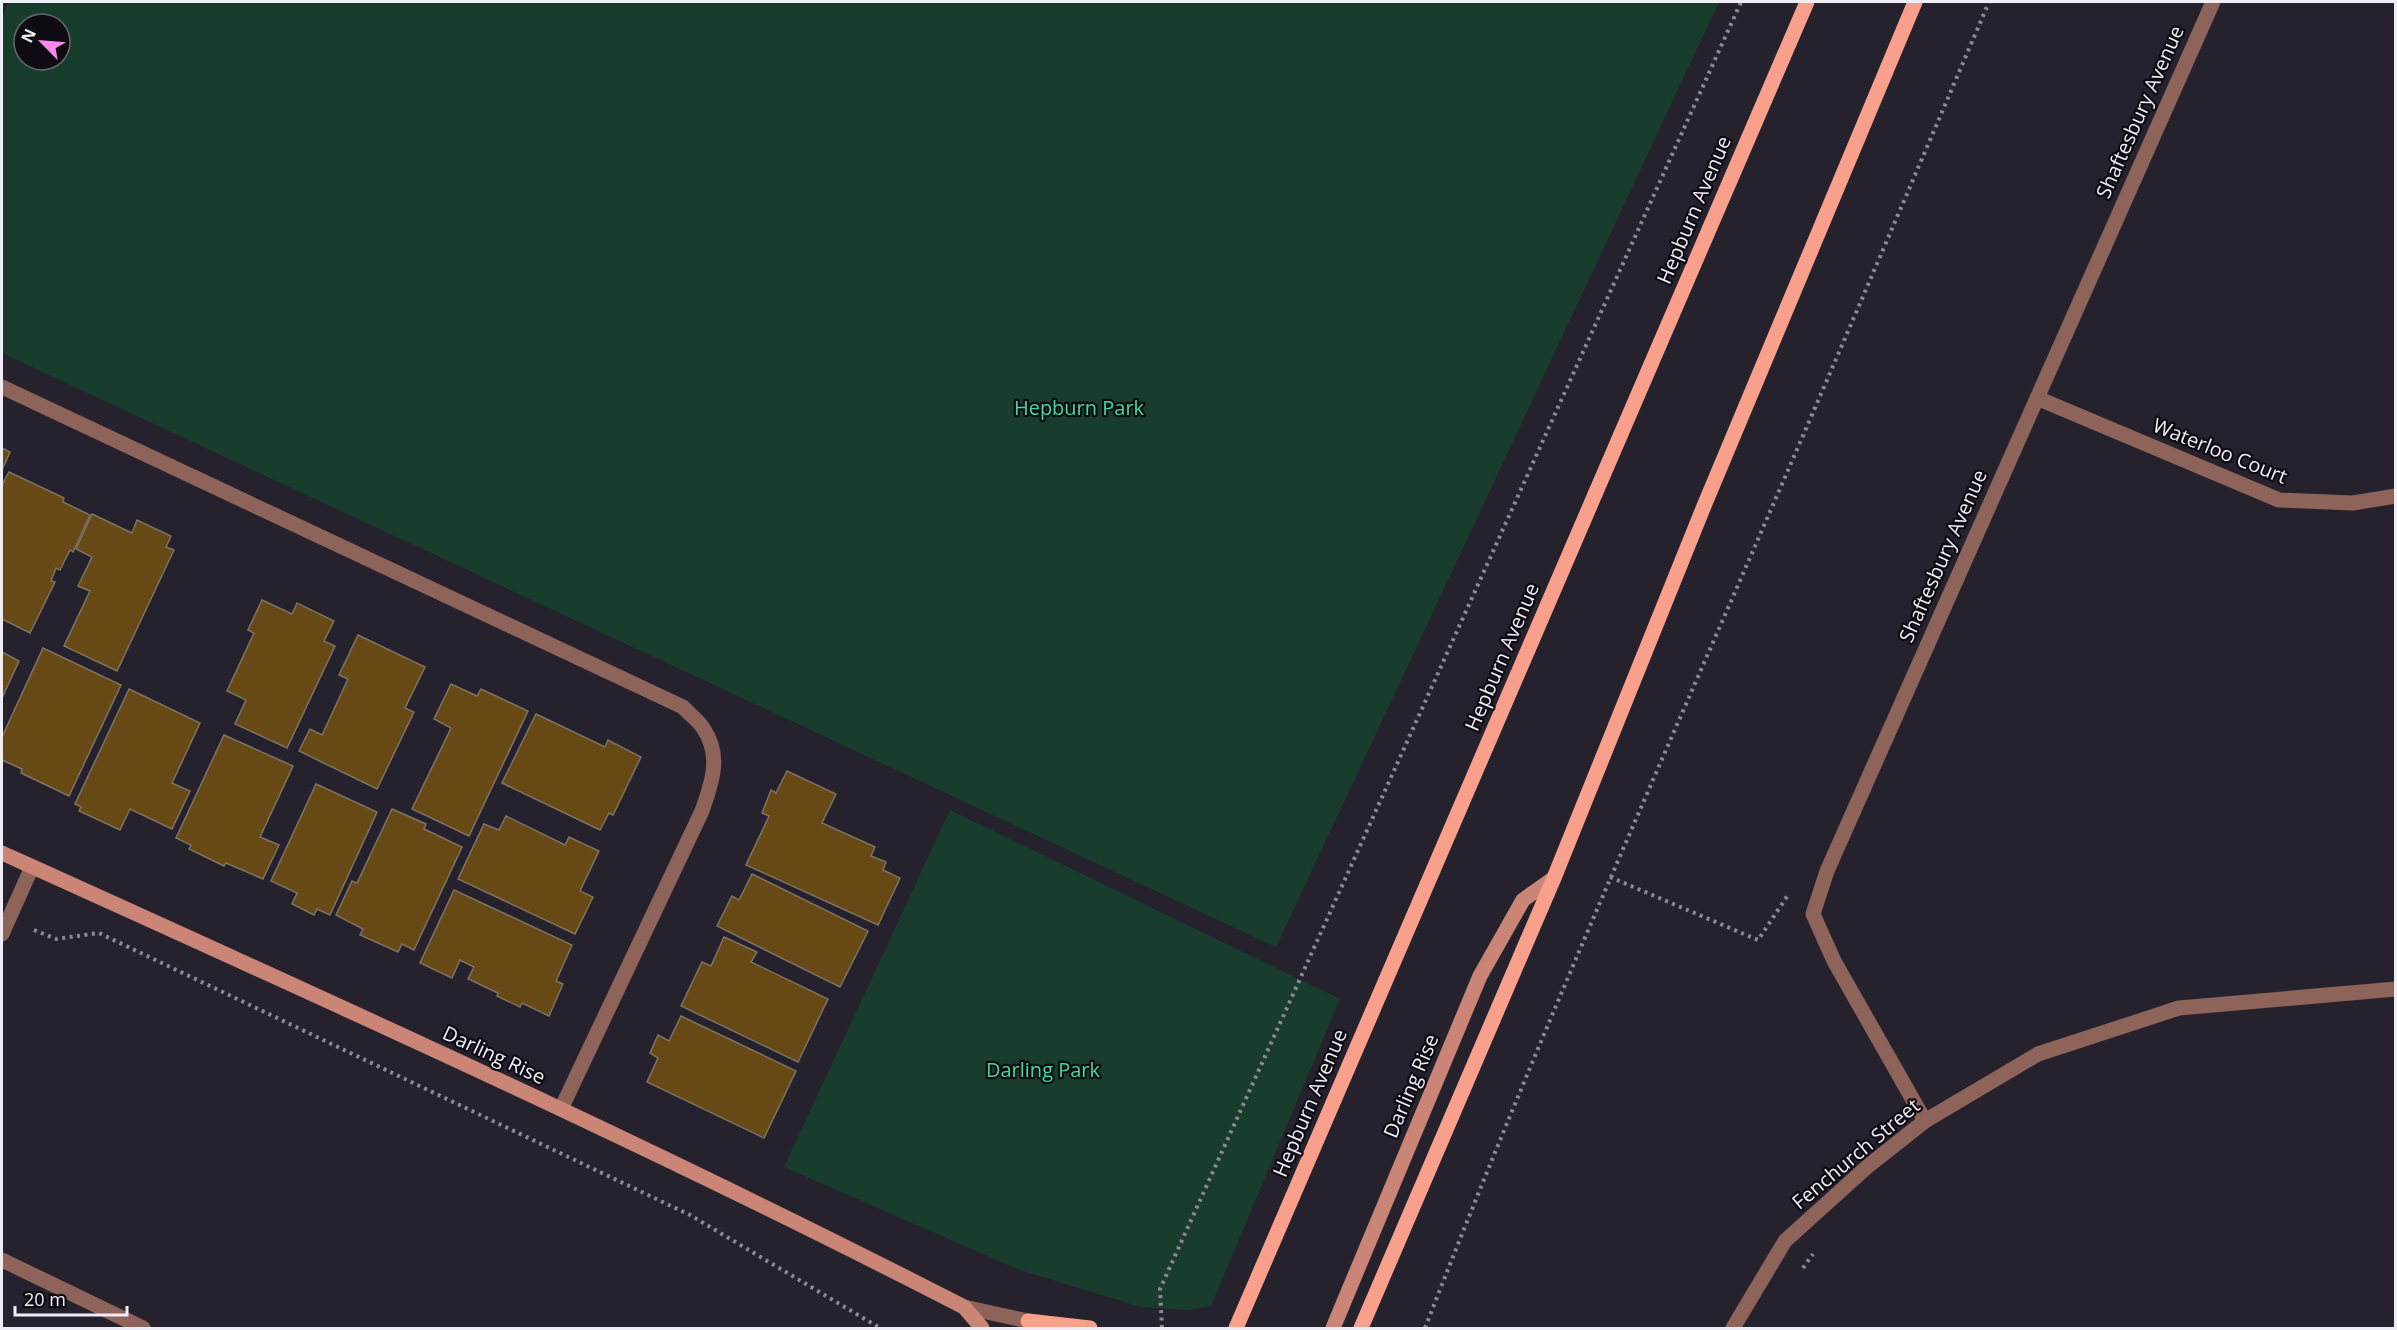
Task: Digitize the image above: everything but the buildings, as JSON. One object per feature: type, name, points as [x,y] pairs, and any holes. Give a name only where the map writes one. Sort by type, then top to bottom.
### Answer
[{"type":"main road","name":"Hepburn Avenue","points":[[1236,1329],[1807,2]]},
{"type":"main road","points":[[1361,1329],[1554,878],[1704,506],[1915,2]]},
{"type":"main road","points":[[1028,1321],[1090,1329]]},
{"type":"street","name":"Shaftesbury Avenue","points":[[1925,1121],[1834,961],[1812,914],[1827,871],[2213,2]]},
{"type":"street","points":[[2,387],[683,707],[703,728],[714,753],[713,780],[702,810],[561,1109]]},
{"type":"street","name":"Waterloo Court","points":[[2037,398],[2279,500],[2353,503],[2396,496]]},
{"type":"street","name":"Darling Rise","points":[[2,853],[561,1109],[808,1227],[964,1308],[1028,1321],[1042,1329]]},
{"type":"street","points":[[2,934],[32,867]]},
{"type":"street","name":"Darling Rise","points":[[1332,1329],[1480,976],[1523,900],[1554,878]]},
{"type":"street","name":"Fenchurch Street","points":[[1733,1329],[1785,1241],[1868,1166],[1925,1121],[2038,1054],[2179,1008],[2396,989]]},
{"type":"street","points":[[2,1260],[144,1329]]},
{"type":"street","name":"Darling Rise","points":[[964,1308],[982,1329]]},
{"type":"path","points":[[1162,1329],[1160,1289],[1741,2]]},
{"type":"path","points":[[1425,1329],[1484,1177],[1610,877],[1845,339],[1989,2]]},
{"type":"path","points":[[1610,877],[1758,940],[1790,892]]},
{"type":"path","points":[[8,919],[56,939],[99,933],[690,1215],[880,1329]]},
{"type":"path","points":[[1802,1269],[1815,1253]]},
{"type":"green space","name":"Hepburn Park","points":[[9,2],[1719,2],[1276,947],[2,353],[2,18]]},
{"type":"green space","name":"Darling Park","points":[[950,810],[1340,999],[1211,1306],[1189,1310],[1141,1307],[1020,1270],[784,1167]]}]
